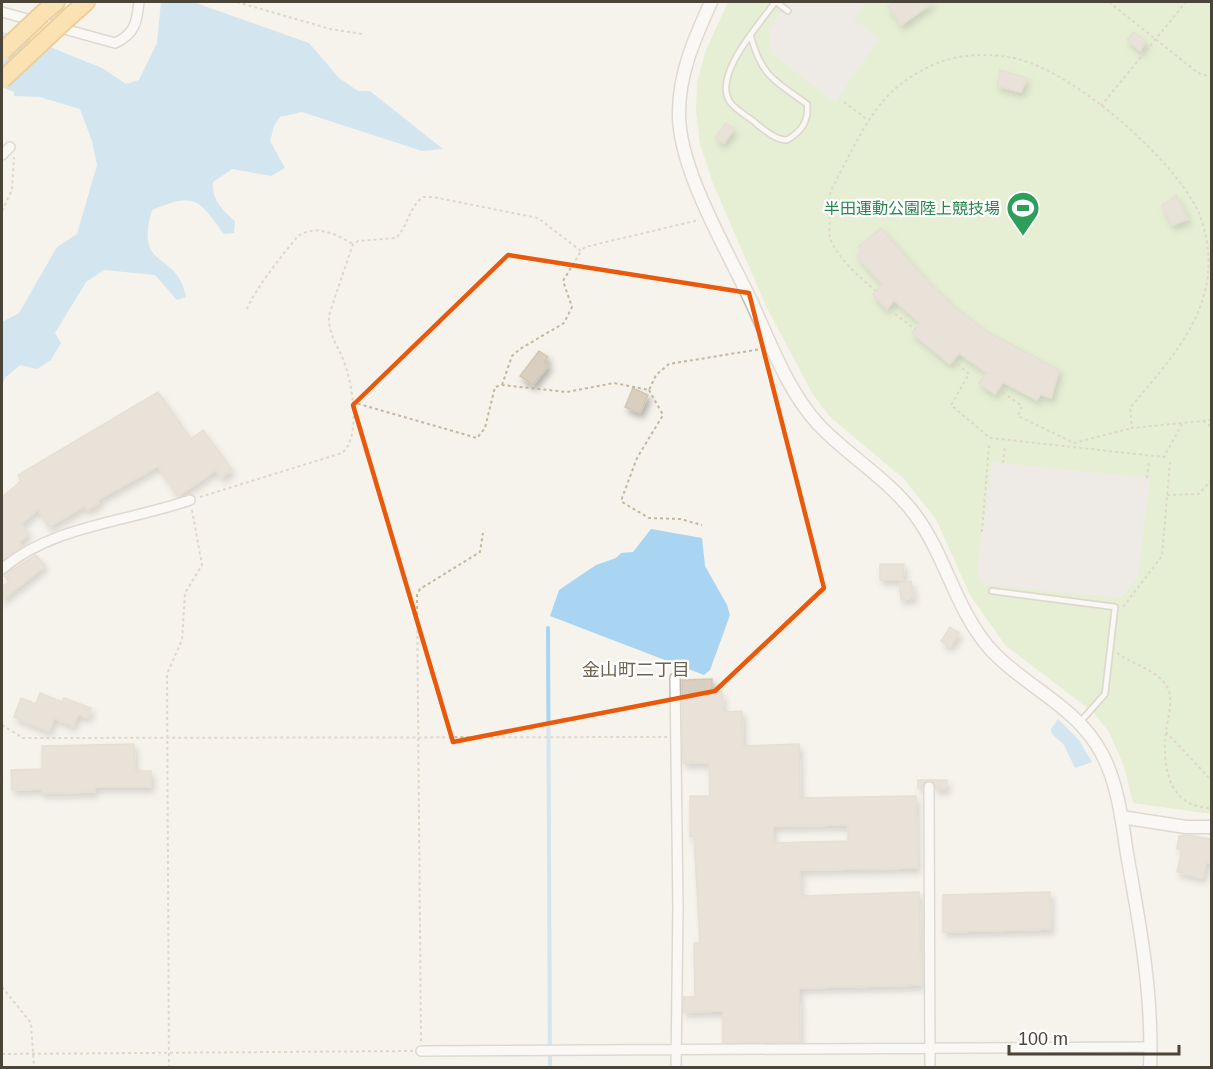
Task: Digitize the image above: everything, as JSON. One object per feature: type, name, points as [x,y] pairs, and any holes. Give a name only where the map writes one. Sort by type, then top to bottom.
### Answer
[{"type":"highway","points":[[2,52],[56,2]]},
{"type":"highway","points":[[2,80],[86,2]]},
{"type":"street","points":[[2,12],[115,43],[126,38],[137,25],[139,2]]},
{"type":"street","points":[[711,2],[690,48],[681,83],[679,115],[684,149],[711,217],[796,395],[818,424],[892,488],[919,520],[972,625],[989,648],[1080,722],[1101,751],[1109,769],[1121,817],[1148,982],[1150,1068]]},
{"type":"street","points":[[2,155],[10,147]]},
{"type":"street","points":[[2,569],[45,540],[160,511],[190,500]]},
{"type":"street","points":[[675,678],[678,907],[676,1068]]},
{"type":"street","points":[[929,787],[930,1068]]},
{"type":"street","points":[[1121,817],[1186,827],[1212,827]]},
{"type":"street","points":[[421,1051],[1151,1047]]},
{"type":"lane","points":[[751,37],[759,63],[767,75],[807,104],[808,115],[804,124],[797,134],[787,140],[776,138],[730,102],[726,88],[727,74],[751,37],[776,2],[788,11]]},
{"type":"lane","points":[[992,591],[1115,607],[1105,694],[1080,722]]},
{"type":"path","points":[[237,2],[330,29],[362,34]]},
{"type":"path","points":[[1108,2],[1198,73],[1212,76]]},
{"type":"path","points":[[1101,106],[1186,2]]},
{"type":"path","points":[[876,291],[859,276],[831,240],[830,193],[867,120],[879,103],[900,84],[935,64],[982,54],[1020,60],[1040,68],[1101,106],[1142,141],[1178,181],[1198,211],[1207,245],[1208,273],[1202,303],[1186,337],[1130,408],[1132,428]]},
{"type":"path","points":[[844,102],[867,120]]},
{"type":"path","points":[[2,211],[12,189],[14,154],[10,147]]},
{"type":"path","points":[[169,1068],[167,674],[182,640],[185,593],[201,565],[190,500],[342,453],[352,441],[355,430],[346,366],[328,327],[329,315],[353,244],[358,241],[396,238],[406,225],[416,202],[423,197],[433,196],[538,218],[581,251]]},
{"type":"path","points":[[502,385],[512,356],[564,323],[568,318],[572,307],[563,281],[585,247],[711,217]]},
{"type":"path","points":[[247,309],[253,292],[266,281],[304,231],[328,232],[353,244]]},
{"type":"path","points":[[896,314],[915,329]]},
{"type":"path","points":[[649,390],[656,375],[669,364],[773,347]]},
{"type":"path","points":[[953,360],[969,374],[951,405],[990,438],[1164,457],[1182,424]]},
{"type":"path","points":[[352,402],[477,438],[485,428],[495,387],[502,385],[567,392],[614,382],[649,390],[663,415],[637,458],[622,502],[649,518],[680,519],[702,525]]},
{"type":"path","points":[[998,389],[1022,406],[1018,416],[1074,443],[1132,428],[1212,420]]},
{"type":"path","points":[[1203,421],[1212,427]]},
{"type":"path","points":[[982,531],[989,445]]},
{"type":"path","points":[[1003,463],[1005,446]]},
{"type":"path","points":[[1147,478],[1149,462]]},
{"type":"path","points":[[1122,615],[1124,605],[1162,556],[1170,462]]},
{"type":"path","points":[[1167,495],[1199,494],[1212,479]]},
{"type":"path","points":[[2,1054],[421,1051],[417,595],[420,589],[480,552],[483,533]]},
{"type":"path","points":[[1116,664],[1119,644]]},
{"type":"path","points":[[1118,653],[1162,680],[1169,691],[1170,706],[1164,754],[1174,791],[1189,804],[1212,808]]},
{"type":"path","points":[[2,724],[23,738],[674,737]]},
{"type":"path","points":[[1166,732],[1212,781]]},
{"type":"path","points":[[2,987],[31,1023],[34,1068]]},
{"type":"highlighted area","points":[[508,255],[749,293],[824,588],[715,691],[453,742],[353,405]]},
{"type":"green space","points":[[728,2],[1211,2],[1211,814],[1133,803],[1124,766],[1109,732],[1094,713],[1005,645],[970,595],[936,519],[903,478],[830,417],[812,393],[766,306],[712,181],[700,144],[696,111],[697,82],[706,50]]},
{"type":"shaded area","points":[[788,2],[866,2],[853,19],[879,39],[835,102],[771,53],[769,30]]},
{"type":"shaded area","points":[[992,462],[1150,478],[1138,577],[1120,598],[985,585],[979,579],[977,567]]},
{"type":"water","points":[[161,2],[193,2],[309,43],[339,78],[358,91],[370,91],[443,149],[422,151],[302,112],[280,117],[274,126],[270,141],[285,168],[271,176],[232,169],[213,182],[218,204],[235,221],[234,233],[224,234],[208,213],[194,202],[177,201],[152,210],[148,243],[152,252],[174,272],[181,282],[186,297],[177,300],[155,275],[104,270],[86,282],[55,333],[61,343],[51,360],[37,369],[20,365],[6,377],[2,384],[2,322],[19,313],[57,247],[77,234],[97,165],[92,141],[80,109],[40,97],[14,96],[14,92],[2,87],[2,32],[25,37],[102,68],[126,84],[139,80],[157,43]]},
{"type":"water","points":[[651,529],[702,538],[705,566],[727,605],[730,615],[710,670],[704,675],[550,616],[559,590],[596,565],[616,558],[621,553],[633,552]]},
{"type":"water","points":[[1058,719],[1079,740],[1092,762],[1075,768],[1064,745],[1052,734],[1051,729]]},
{"type":"building","points":[[894,2],[934,2],[901,25],[888,6]]},
{"type":"building","points":[[1134,32],[1146,42],[1140,51],[1127,40]]},
{"type":"building","points":[[1000,70],[1027,78],[1021,92],[997,86]]},
{"type":"building","points":[[726,123],[734,129],[724,143],[715,138]]},
{"type":"building","points":[[1176,195],[1188,219],[1172,225],[1162,206]]},
{"type":"building","points":[[881,228],[930,284],[955,307],[986,331],[1059,370],[1051,398],[1040,394],[1037,400],[1003,382],[995,394],[979,383],[987,373],[959,353],[950,364],[912,333],[920,323],[894,300],[887,309],[873,295],[882,284],[857,256],[862,252],[858,247]]},
{"type":"building","points":[[539,351],[548,357],[544,362],[549,365],[533,385],[520,376]]},
{"type":"building","points":[[633,388],[648,395],[640,413],[625,407]]},
{"type":"building","points":[[158,392],[191,439],[203,430],[232,470],[221,478],[216,470],[178,496],[158,466],[97,500],[99,503],[87,510],[84,506],[49,527],[38,509],[21,524],[29,534],[19,542],[22,547],[2,561],[2,497],[21,481],[18,475]]},
{"type":"building","points":[[36,555],[45,566],[2,600],[2,587],[9,582],[4,575]]},
{"type":"building","points":[[880,564],[904,564],[903,580],[880,580]]},
{"type":"building","points":[[911,581],[914,598],[901,600],[899,584]]},
{"type":"building","points":[[950,627],[959,633],[950,647],[941,641]]},
{"type":"building","points":[[712,679],[712,692],[722,692],[723,712],[742,711],[743,746],[799,744],[800,798],[916,796],[917,868],[800,870],[801,896],[919,892],[921,985],[799,988],[800,1042],[723,1043],[723,1011],[683,1012],[684,997],[695,997],[694,943],[700,943],[694,836],[690,837],[690,796],[710,796],[709,763],[683,763],[682,680]],"holes":[[[848,825],[848,841],[773,843],[773,826]]]},
{"type":"building","points":[[40,693],[62,702],[64,698],[91,708],[88,718],[78,714],[73,726],[54,718],[49,731],[14,717],[21,698],[36,704]]},
{"type":"building","points":[[134,744],[135,771],[151,771],[151,787],[95,787],[95,792],[42,793],[42,789],[12,790],[11,770],[42,769],[42,746]]},
{"type":"building","points":[[918,780],[930,780],[924,783],[922,788],[918,788]]},
{"type":"building","points":[[930,780],[947,780],[946,789],[936,789]]},
{"type":"building","points":[[1179,836],[1212,839],[1212,863],[1206,862],[1203,878],[1177,872],[1182,850],[1177,849]]},
{"type":"building","points":[[1050,892],[1051,929],[943,932],[943,895]]},
{"type":"waterway","points":[[548,628],[550,1068]]},
{"type":"place","name":"半田運動公園陸上競技場","points":[[1023,237]]},
{"type":"district","name":"金山町二丁目","points":[[636,670]]}]
